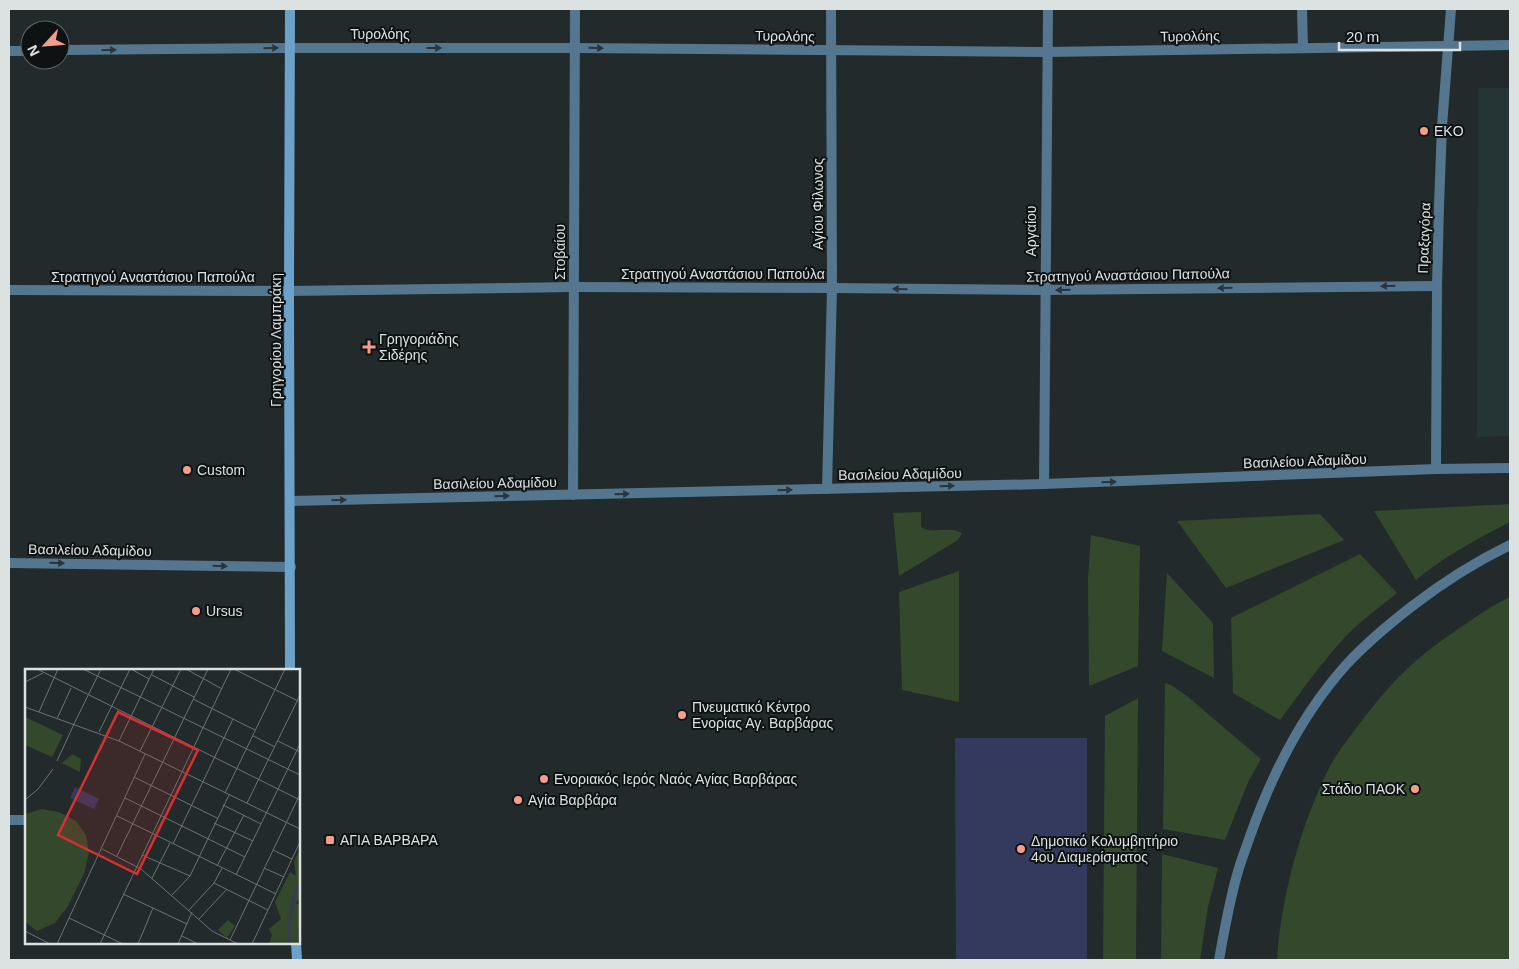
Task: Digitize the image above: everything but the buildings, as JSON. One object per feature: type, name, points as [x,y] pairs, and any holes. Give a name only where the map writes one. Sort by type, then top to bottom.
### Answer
[{"type":"main road","name":"Γρηγορίου Λαμπράκη","points":[[290,9],[290,669]]},
{"type":"main road","points":[[296,944],[297,960]]},
{"type":"street","name":"Στοβαίου","points":[[573,495],[576,9]]},
{"type":"street","name":"Αγίου Φίλωνος","points":[[827,489],[832,288],[831,9]]},
{"type":"street","name":"Αργαίου","points":[[1044,484],[1048,9]]},
{"type":"street","points":[[1302,9],[1303,48]]},
{"type":"street","name":"Πραξαγόρα","points":[[1436,469],[1437,286],[1442,126],[1451,9]]},
{"type":"street","name":"Τυρολόης","points":[[70,50],[575,48],[1047,52],[1510,45]]},
{"type":"street","name":"Στρατηγού Αναστάσιου Παπούλα","points":[[9,290],[289,291],[574,287],[1045,290],[1437,286]]},
{"type":"street","name":"Βασιλείου Αδαμίδου","points":[[291,501],[1044,484],[1436,469],[1510,468]]},
{"type":"street","points":[[1219,960],[1237,874],[1258,812],[1274,774],[1310,713],[1346,665],[1382,630],[1462,571],[1510,545]]},
{"type":"street","name":"Βασιλείου Αδαμίδου","points":[[9,563],[291,567]]},
{"type":"street","points":[[9,820],[25,820]]},
{"type":"shaded area","points":[[1478,88],[1510,88],[1510,436],[1477,437]]},
{"type":"green space","points":[[1510,504],[1510,522],[1473,541],[1416,580],[1374,511]]},
{"type":"green space","points":[[921,512],[921,527],[931,530],[952,530],[962,533],[958,540],[899,576],[893,513]]},
{"type":"green space","points":[[1320,514],[1344,540],[1226,588],[1177,521]]},
{"type":"green space","points":[[1091,535],[1140,546],[1138,666],[1089,686],[1088,578]]},
{"type":"green space","points":[[1360,554],[1397,593],[1347,635],[1280,720],[1233,693],[1231,618]]},
{"type":"green space","points":[[959,571],[959,702],[902,690],[899,592]]},
{"type":"green space","points":[[1167,573],[1213,623],[1214,678],[1162,651]]},
{"type":"green space","name":"Στάδιο ΠΑΟΚ","points":[[1510,597],[1510,960],[1277,960],[1283,912],[1294,863],[1309,815],[1335,758],[1351,734],[1376,703],[1412,665],[1454,632]]},
{"type":"green space","points":[[1165,683],[1188,697],[1261,759],[1249,780],[1225,840],[1163,829]]},
{"type":"green space","points":[[1138,698],[1136,960],[1103,960],[1105,716]]},
{"type":"green space","points":[[1162,854],[1218,868],[1208,907],[1200,960],[1161,960]]},
{"type":"water","name":"Δημοτικό Κολυμβητήριο 4ου Διαμερίσματος","points":[[955,738],[1087,738],[1087,960],[956,960]]},
{"type":"place","name":"EKO","points":[[1424,131]]},
{"type":"place","name":"Γρηγοριάδης Σιδέρης","points":[[369,347]]},
{"type":"place","name":"Custom","points":[[187,470]]},
{"type":"place","name":"Ursus","points":[[196,611]]},
{"type":"place","name":"Πνευματικό Κέντρο Ενορίας Αγ. Βαρβάρας","points":[[682,715]]},
{"type":"place","name":"Ενοριακός Ιερός Ναός Αγίας Βαρβάρας","points":[[544,779]]},
{"type":"place","name":"Στάδιο ΠΑΟΚ","points":[[1415,789]]},
{"type":"place","name":"Αγία Βαρβάρα","points":[[518,800]]},
{"type":"place","name":"ΑΓΙΑ ΒΑΡΒΑΡΑ","points":[[330,840]]},
{"type":"place","name":"Δημοτικό Κολυμβητήριο 4ου Διαμερίσματος","points":[[1021,849]]}]
